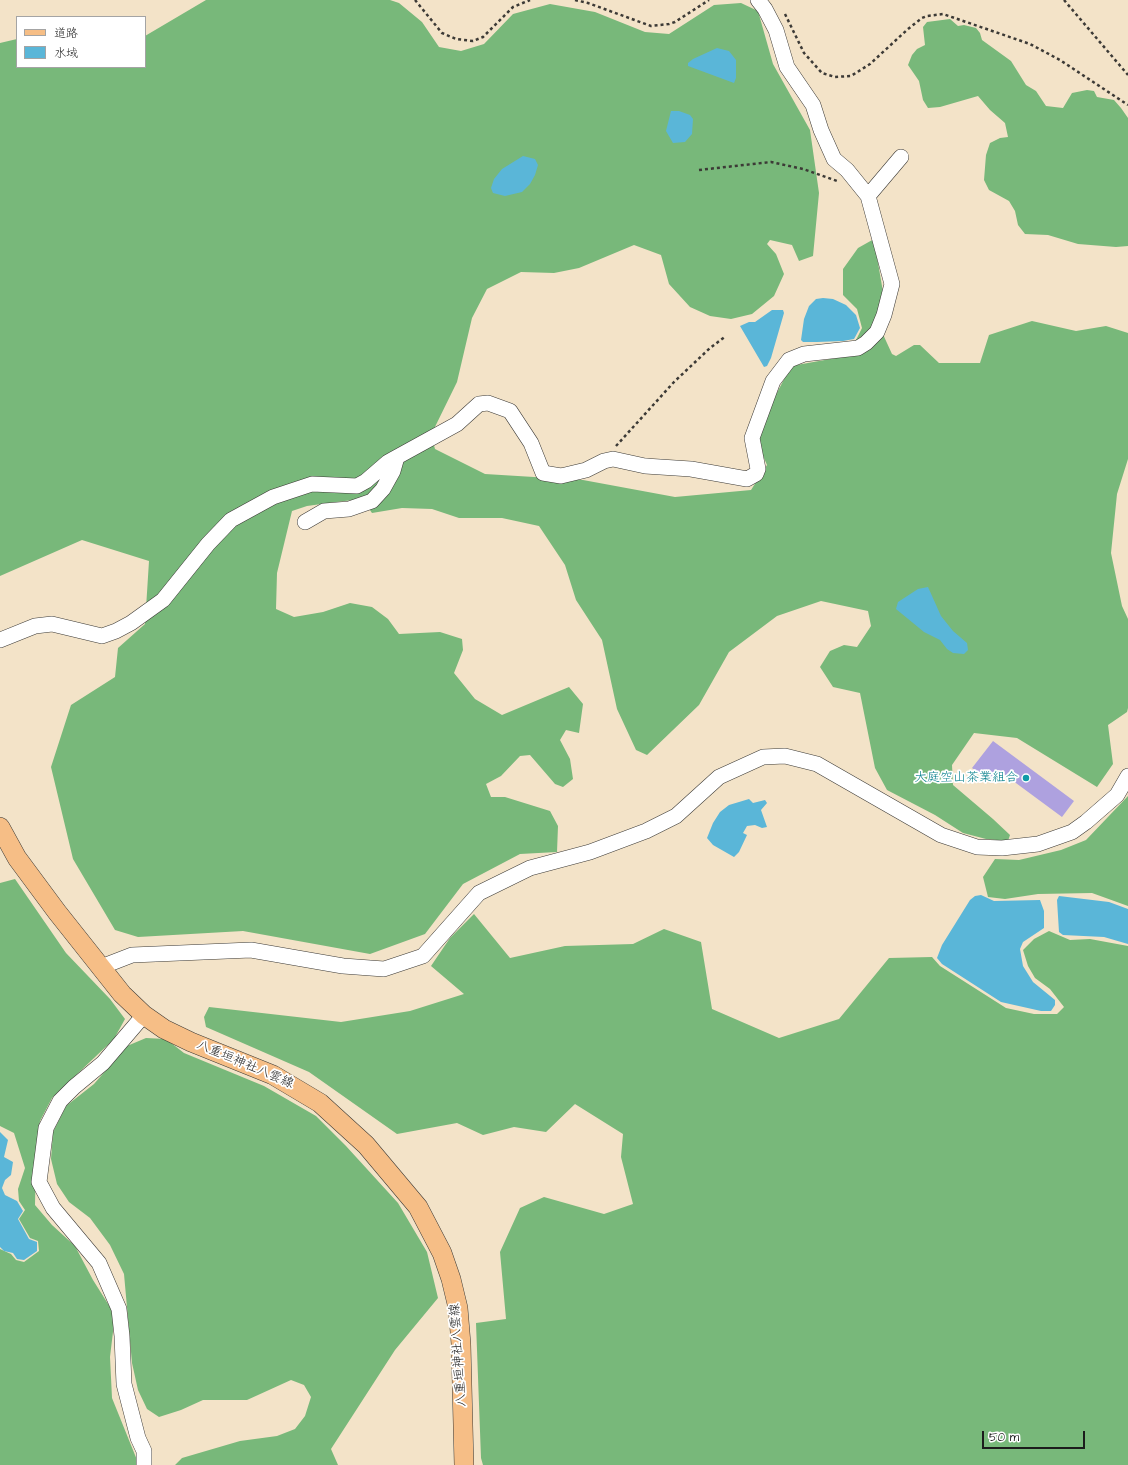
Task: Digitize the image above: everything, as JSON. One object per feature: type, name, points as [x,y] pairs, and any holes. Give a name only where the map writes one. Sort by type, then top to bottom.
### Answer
[{"type":"main road","name":"八重垣神社八雲線","points":[[2,835],[33,880],[122,994],[144,1015],[164,1029],[191,1042],[273,1075],[320,1103],[366,1145],[418,1207],[442,1253],[451,1279],[458,1308],[461,1344],[464,1465]]},
{"type":"street","points":[[0,640],[35,626],[52,624],[102,636],[116,631],[131,623],[163,600],[208,544],[231,520],[273,497],[312,484],[357,486],[366,481],[388,462],[457,424],[479,404],[488,403],[510,410],[531,443],[543,473],[561,476],[586,470],[613,459],[645,466],[717,473],[746,479],[756,474],[758,469],[752,438],[773,381],[788,360],[804,354],[858,348],[866,343],[877,332],[882,321],[892,284],[885,252],[868,196],[847,170],[834,159],[821,130],[813,105],[787,67],[776,30],[765,8],[758,0]]},
{"type":"street","points":[[868,196],[901,156]]},
{"type":"street","points":[[305,522],[324,511],[349,509],[372,501],[383,489],[393,470],[397,457]]},
{"type":"street","points":[[101,967],[132,955],[251,950],[343,966],[384,969],[397,965],[423,956],[480,893],[530,868],[590,852],[646,831],[676,816],[719,777],[763,757],[785,756],[817,764],[941,835],[977,846],[996,848],[1017,848],[1038,844],[1072,832],[1117,795],[1128,776]]},
{"type":"street","points":[[144,1015],[103,1063],[74,1087],[60,1101],[46,1128],[39,1182],[53,1208],[99,1264],[119,1308],[124,1384],[127,1399],[144,1452],[144,1465]]},
{"type":"path","points":[[415,0],[442,33],[456,39],[473,42],[483,37],[513,7],[530,0]]},
{"type":"path","points":[[575,0],[588,3],[651,26],[675,22],[710,0]]},
{"type":"path","points":[[1064,0],[1128,75]]},
{"type":"path","points":[[783,12],[788,17],[804,53],[822,73],[835,77],[851,76],[870,64],[922,18],[943,14],[1030,44],[1060,60],[1128,105]]},
{"type":"path","points":[[699,170],[771,162],[803,169],[838,182]]},
{"type":"path","points":[[608,460],[614,448],[638,420],[704,353],[726,336]]},
{"type":"green space","points":[[206,0],[390,0],[399,3],[422,22],[439,47],[461,51],[484,44],[513,14],[550,4],[595,12],[645,32],[669,34],[714,5],[741,3],[758,11],[773,64],[810,130],[819,193],[813,256],[799,261],[792,245],[770,240],[767,244],[776,254],[784,274],[774,296],[752,314],[731,319],[710,316],[690,307],[669,284],[661,255],[634,245],[579,268],[554,273],[521,272],[487,289],[472,318],[457,382],[431,435],[435,449],[485,474],[583,480],[675,497],[751,490],[767,465],[757,442],[770,406],[791,366],[836,358],[856,340],[862,328],[857,309],[843,295],[843,269],[858,248],[874,239],[884,298],[881,330],[892,354],[896,356],[914,345],[920,345],[939,363],[980,363],[989,335],[1032,321],[1076,331],[1106,326],[1128,333],[1128,459],[1117,494],[1111,553],[1122,606],[1128,619],[1128,708],[1127,712],[1108,725],[1113,764],[1097,787],[1017,738],[974,733],[952,765],[953,785],[1010,835],[1008,841],[986,839],[963,833],[935,815],[887,790],[875,768],[860,693],[833,687],[820,667],[830,651],[844,645],[857,647],[871,626],[868,611],[821,601],[777,616],[729,652],[699,705],[647,755],[636,750],[617,709],[602,640],[576,600],[565,565],[539,526],[502,518],[459,518],[432,509],[402,508],[372,513],[362,499],[307,506],[292,511],[277,573],[276,609],[294,617],[323,612],[350,603],[372,607],[388,619],[399,634],[440,632],[462,639],[463,650],[454,673],[475,699],[502,715],[569,687],[583,704],[579,733],[566,730],[560,740],[570,759],[573,779],[563,787],[555,784],[530,755],[520,756],[501,776],[486,784],[491,797],[505,797],[550,811],[558,826],[557,852],[520,854],[463,884],[425,934],[370,954],[243,931],[138,937],[115,930],[73,859],[51,767],[71,705],[115,677],[118,648],[145,624],[149,561],[82,540],[0,576],[0,43],[16,39],[16,68],[146,68],[146,35]]},
{"type":"green space","points":[[950,19],[958,26],[964,25],[976,28],[980,33],[982,40],[1011,61],[1026,85],[1036,91],[1046,106],[1063,108],[1072,93],[1087,90],[1094,91],[1097,97],[1114,100],[1121,108],[1128,118],[1128,246],[1116,247],[1078,244],[1048,235],[1025,234],[1018,225],[1015,211],[1009,201],[989,190],[984,180],[986,155],[990,143],[1000,138],[1008,137],[1005,123],[990,110],[978,96],[940,107],[928,108],[923,100],[919,81],[908,65],[912,55],[917,49],[925,45],[923,27],[927,22]]},
{"type":"green space","points":[[1128,796],[1128,906],[1092,893],[1038,894],[1005,899],[988,897],[983,877],[995,859],[1019,860],[1061,850],[1086,840]]},
{"type":"green space","points":[[15,879],[66,953],[110,999],[125,1019],[114,1039],[52,1098],[40,1121],[36,1153],[35,1205],[52,1225],[75,1246],[93,1280],[115,1315],[110,1357],[112,1398],[137,1460],[137,1465],[0,1465],[0,1249],[11,1254],[16,1260],[24,1262],[39,1251],[38,1241],[30,1238],[19,1219],[25,1210],[19,1201],[18,1189],[25,1168],[14,1133],[0,1126],[0,883]]},
{"type":"green space","points":[[474,914],[510,958],[565,946],[633,944],[664,929],[701,942],[712,1009],[779,1038],[839,1019],[889,958],[932,957],[940,966],[1006,1008],[1034,1014],[1057,1014],[1064,1007],[1050,989],[1035,978],[1028,966],[1023,950],[1034,939],[1049,931],[1070,940],[1090,939],[1128,946],[1128,1465],[483,1465],[481,1458],[476,1323],[506,1319],[500,1252],[520,1208],[544,1197],[604,1214],[633,1204],[621,1157],[623,1134],[575,1104],[546,1132],[514,1127],[483,1135],[457,1123],[397,1134],[309,1072],[206,1027],[204,1017],[209,1007],[341,1022],[410,1011],[464,994],[431,966],[450,938]]},
{"type":"green space","points":[[146,1038],[166,1039],[184,1053],[264,1086],[316,1116],[346,1146],[398,1203],[427,1252],[438,1298],[395,1350],[331,1449],[338,1465],[175,1465],[182,1458],[240,1441],[277,1436],[295,1429],[305,1416],[311,1397],[304,1385],[291,1380],[247,1400],[203,1400],[181,1410],[159,1417],[147,1409],[138,1390],[132,1363],[124,1274],[110,1245],[90,1218],[69,1202],[57,1184],[51,1159],[53,1132],[66,1106],[94,1084],[127,1046]]},
{"type":"water","points":[[717,48],[729,51],[736,60],[736,78],[734,83],[688,66],[688,63],[693,59]]},
{"type":"water","points":[[671,111],[679,111],[690,115],[693,119],[692,134],[685,142],[673,143],[666,131]]},
{"type":"water","points":[[523,156],[535,159],[538,165],[530,184],[522,192],[505,196],[493,193],[491,188],[494,179],[502,169]]},
{"type":"water","points":[[816,299],[833,299],[846,305],[856,315],[860,328],[854,339],[817,342],[803,342],[801,340],[804,319],[809,306]]},
{"type":"water","points":[[772,310],[783,310],[784,313],[771,358],[767,366],[764,367],[740,326],[749,322],[755,322]]},
{"type":"water","points":[[928,587],[941,616],[953,631],[967,643],[968,650],[964,654],[953,653],[947,649],[940,640],[924,632],[896,609],[898,602],[918,589]]},
{"type":"water","points":[[749,799],[753,803],[765,800],[767,803],[761,810],[767,827],[762,828],[755,825],[747,826],[743,833],[747,835],[739,852],[734,857],[713,845],[707,838],[713,823],[720,812],[729,805]]},
{"type":"water","points":[[981,895],[994,901],[1040,900],[1044,911],[1044,928],[1023,942],[1020,949],[1023,966],[1033,982],[1055,1000],[1055,1005],[1051,1011],[1041,1011],[1001,1002],[942,964],[937,958],[942,945],[970,900],[975,896]]},
{"type":"water","points":[[1059,896],[1109,902],[1128,909],[1128,944],[1104,937],[1063,935],[1059,932],[1057,900]]},
{"type":"water","points":[[0,1132],[8,1140],[4,1157],[13,1162],[11,1175],[5,1180],[2,1188],[5,1195],[17,1201],[23,1211],[18,1219],[29,1239],[37,1242],[37,1251],[24,1260],[17,1259],[13,1253],[4,1251],[0,1247]]},
{"type":"building","name":"大庭空山茶業組合","points":[[993,741],[1074,801],[1062,817],[1001,772],[992,783],[972,768]]},
{"type":"place","name":"大庭空山茶業組合","points":[[1026,778]]}]
